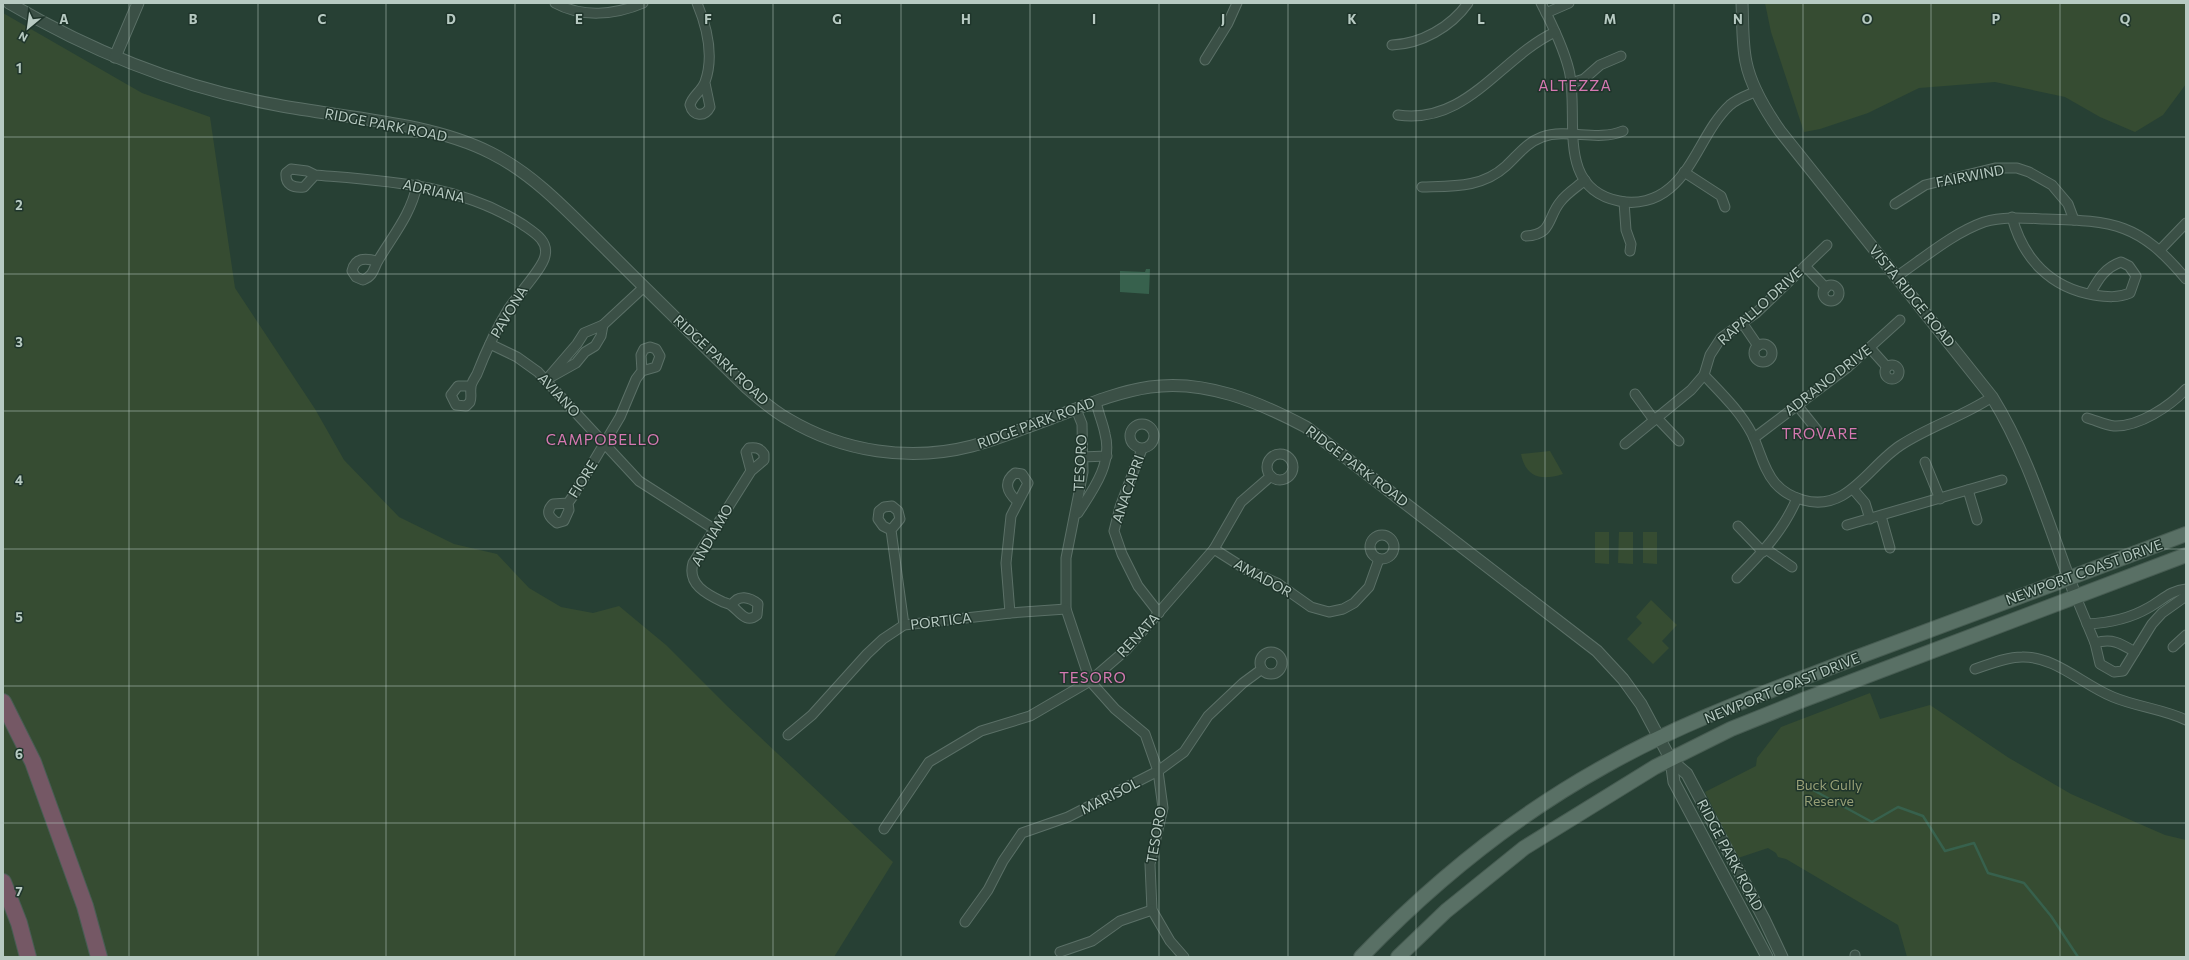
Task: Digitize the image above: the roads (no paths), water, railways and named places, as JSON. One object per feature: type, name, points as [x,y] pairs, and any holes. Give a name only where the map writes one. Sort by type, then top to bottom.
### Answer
[{"type":"highway","points":[[3,702],[33,762],[85,906],[98,957]]},
{"type":"highway","points":[[3,882],[19,923],[28,957]]},
{"type":"main road","name":"NEWPORT COAST DRIVE","points":[[1361,957],[1424,896],[1481,846],[1550,799],[1605,765],[1732,704],[2186,534]]},
{"type":"main road","name":"NEWPORT COAST DRIVE","points":[[1398,957],[1446,911],[1524,848],[1645,773],[1731,729],[1903,661],[2186,555]]},
{"type":"street","name":"RIDGE PARK ROAD","points":[[9,3],[78,41],[114,56],[225,94],[276,105],[431,131],[468,142],[501,158],[542,187],[747,388],[766,404],[787,419],[809,430],[844,444],[895,453],[922,454],[973,446],[1096,401],[1151,387],[1188,386],[1250,400],[1306,427],[1597,651],[1624,679],[1641,704],[1671,760],[1674,782],[1768,957]]},
{"type":"street","points":[[114,56],[138,3]]},
{"type":"street","points":[[554,3],[572,10],[602,13],[623,10],[643,3]]},
{"type":"street","points":[[697,3],[704,20],[709,54],[705,83]]},
{"type":"street","points":[[1205,60],[1228,23],[1237,3]]},
{"type":"street","points":[[1392,45],[1411,42],[1445,26],[1454,19],[1468,3]]},
{"type":"street","points":[[1541,3],[1564,54],[1571,83],[1574,156],[1578,168],[1585,180],[1594,190],[1604,196],[1624,202],[1647,200],[1659,196],[1673,186],[1684,172],[1723,112],[1738,100],[1757,91]]},
{"type":"street","points":[[1546,13],[1569,3]]},
{"type":"street","name":"VISTA RIDGE ROAD","points":[[1742,3],[1746,62],[1757,91],[1780,132],[1992,397],[2015,438],[2076,597]]},
{"type":"street","points":[[1398,115],[1422,116],[1439,113],[1455,105],[1503,71],[1534,43],[1555,32]]},
{"type":"street","points":[[1571,83],[1584,79],[1600,65],[1621,56]]},
{"type":"street","points":[[1422,187],[1477,183],[1496,174],[1532,142],[1554,135],[1603,136],[1624,131]]},
{"type":"street","name":"FAIRWIND","points":[[1895,204],[1925,185],[1995,168],[2017,168],[2033,174],[2052,185],[2068,204],[2074,220]]},
{"type":"street","points":[[1684,172],[1721,196],[1724,208]]},
{"type":"street","name":"ADRIANA","points":[[315,175],[417,185],[457,194],[490,207],[526,227],[542,240]]},
{"type":"street","points":[[1526,236],[1540,234],[1546,229],[1560,202],[1585,180]]},
{"type":"street","points":[[378,261],[410,210],[417,185]]},
{"type":"street","points":[[1624,202],[1626,230],[1631,244],[1630,251]]},
{"type":"street","points":[[1896,277],[1969,229],[1988,222],[2012,218],[2074,220],[2104,223],[2122,228],[2140,236],[2160,250],[2186,279]]},
{"type":"street","points":[[2012,218],[2021,244],[2035,265],[2058,284],[2072,290],[2090,294],[2120,297],[2130,292],[2136,276],[2129,266],[2121,262],[2111,265],[2104,272],[2090,294]]},
{"type":"street","points":[[2160,250],[2186,223]]},
{"type":"street","name":"PAVONA","points":[[471,386],[508,309],[543,262],[545,248],[542,240]]},
{"type":"street","name":"RAPALLO DRIVE","points":[[1704,374],[1710,354],[1721,338],[1743,324],[1827,245]]},
{"type":"street","points":[[1805,266],[1826,288]]},
{"type":"street","points":[[546,380],[577,344],[584,333],[603,325],[644,287]]},
{"type":"street","name":"ADRANO DRIVE","points":[[1754,438],[1848,367],[1900,320]]},
{"type":"street","points":[[1743,324],[1758,346]]},
{"type":"street","points":[[546,380],[576,363],[585,352],[595,346],[601,336],[603,325]]},
{"type":"street","name":"AVIANO","points":[[490,344],[528,364],[546,380],[639,481],[714,529]]},
{"type":"street","points":[[577,344],[585,352]]},
{"type":"street","points":[[1870,348],[1887,367]]},
{"type":"street","name":"FIORE","points":[[568,503],[605,444],[620,417],[636,379],[642,371]]},
{"type":"street","points":[[1625,444],[1692,390],[1704,374],[1738,413],[1754,438],[1768,473],[1781,489],[1797,498],[1807,501],[1824,502],[1844,496],[1900,445],[1973,410],[1992,397]]},
{"type":"street","points":[[2086,418],[2114,426],[2129,423],[2158,411],[2186,389]]},
{"type":"street","points":[[1635,394],[1656,419],[1679,441]]},
{"type":"street","name":"TESORO","points":[[1076,518],[1097,483],[1107,456],[1106,434],[1096,401]]},
{"type":"street","points":[[1798,405],[1817,430]]},
{"type":"street","name":"TESORO","points":[[1076,409],[1082,424],[1083,472],[1076,518],[1066,558],[1066,609],[1090,681],[1115,709],[1145,734],[1158,771],[1163,808],[1150,864],[1152,910],[1170,941],[1184,957]]},
{"type":"street","name":"ANACAPRI","points":[[1142,449],[1120,507],[1114,531],[1122,554],[1138,586],[1159,613]]},
{"type":"street","points":[[1082,457],[1107,456]]},
{"type":"street","points":[[1925,462],[1940,499]]},
{"type":"street","name":"ANDIAMO","points":[[732,605],[699,588],[692,576],[693,562],[750,471]]},
{"type":"street","name":"RENATA","points":[[884,829],[929,762],[981,731],[1030,716],[1090,681],[1127,649],[1214,548],[1241,502],[1271,476]]},
{"type":"street","points":[[1847,525],[2002,480]]},
{"type":"street","points":[[1853,489],[1865,503],[1870,519]]},
{"type":"street","points":[[1968,490],[1977,520]]},
{"type":"street","points":[[1737,578],[1765,550],[1790,515],[1797,498]]},
{"type":"street","points":[[1010,613],[1006,563],[1011,516],[1017,501]]},
{"type":"street","points":[[1881,516],[1890,548]]},
{"type":"street","points":[[1738,526],[1765,550],[1792,567]]},
{"type":"street","points":[[891,530],[904,625]]},
{"type":"street","name":"AMADOR","points":[[1214,548],[1247,570],[1277,583],[1311,607],[1329,612],[1342,609],[1354,602],[1369,587],[1379,559]]},
{"type":"street","points":[[2087,624],[2113,622],[2130,617],[2176,590],[2186,588]]},
{"type":"street","points":[[2076,597],[2095,643],[2100,664],[2114,672],[2123,671],[2152,624],[2162,613],[2186,596]]},
{"type":"street","name":"PORTICA","points":[[788,735],[812,715],[867,654],[883,639],[904,625],[1010,613],[1066,609]]},
{"type":"street","points":[[2173,647],[2186,635]]},
{"type":"street","points":[[2095,643],[2106,639],[2118,641],[2135,652]]},
{"type":"street","points":[[1974,669],[2008,658],[2032,658],[2054,665],[2112,697],[2186,720]]},
{"type":"street","name":"MARISOL","points":[[965,922],[988,890],[1003,861],[1022,833],[1068,817],[1158,771],[1184,752],[1208,716],[1243,683],[1262,669]]},
{"type":"street","name":"RIDGE PARK ROAD","points":[[1671,760],[1687,774],[1764,919],[1782,957]]},
{"type":"street","points":[[1060,952],[1092,941],[1120,921],[1152,910]]},
{"type":"waterway","points":[[1802,784],[1872,822],[1898,807],[1923,816],[1945,851],[1974,843],[1988,873],[2024,883],[2051,916],[2078,957]]},
{"type":"district","name":"ALTEZZA","points":[[1575,86]]},
{"type":"district","name":"TROVARE","points":[[1820,434]]},
{"type":"district","name":"CAMPOBELLO","points":[[603,440]]},
{"type":"district","name":"TESORO","points":[[1093,678]]},
{"type":"park label","name":"Buck Gully Reserve","points":[[1829,794]]}]
